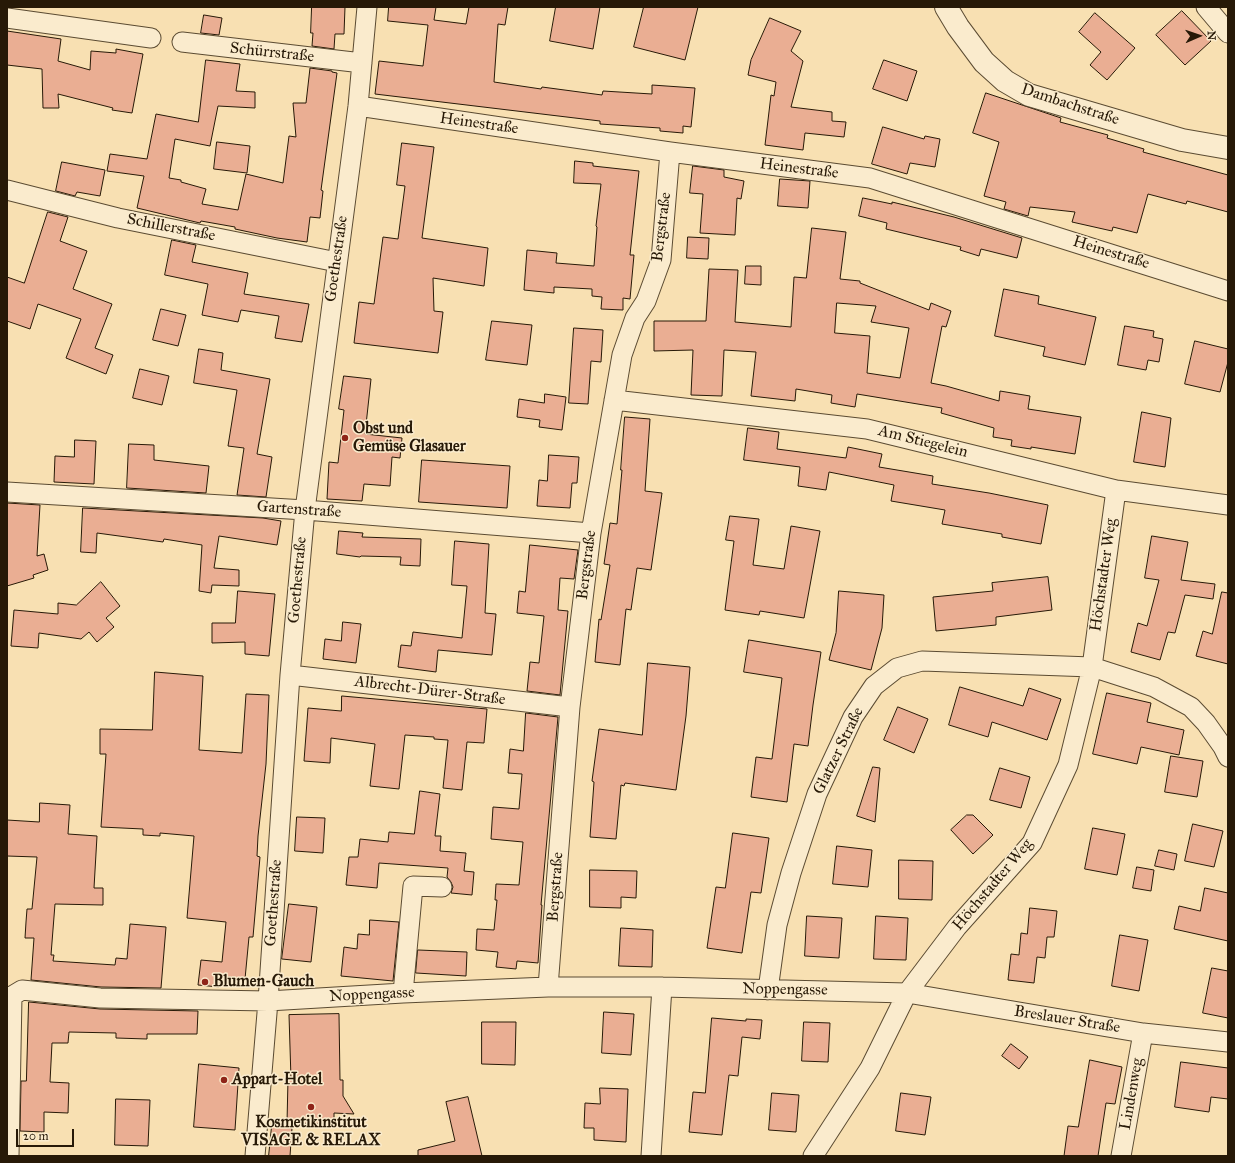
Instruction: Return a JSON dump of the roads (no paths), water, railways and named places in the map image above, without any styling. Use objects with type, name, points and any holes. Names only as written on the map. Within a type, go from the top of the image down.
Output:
[{"type":"street","name":"Goethestraße","points":[[255,1156],[268,1001],[290,675],[305,510],[358,106],[367,7]]},
{"type":"street","name":"Dambachstraße","points":[[946,7],[958,27],[984,62],[1005,81],[1029,95],[1182,140],[1228,148]]},
{"type":"street","points":[[1215,10],[1228,33]]},
{"type":"street","points":[[7,18],[151,38]]},
{"type":"street","name":"Schürrstraße","points":[[182,42],[362,63]]},
{"type":"street","name":"Heinestraße","points":[[358,106],[670,152],[870,178],[1228,290]]},
{"type":"street","name":"Bergstraße","points":[[548,987],[570,707],[591,533],[622,355],[635,318],[646,300],[661,260],[670,152]]},
{"type":"street","name":"Schillerstraße","points":[[7,190],[118,218],[337,262]]},
{"type":"street","name":"Am Stiegelein","points":[[614,400],[867,429],[1116,490],[1228,505]]},
{"type":"street","name":"Höchstadter Weg","points":[[813,1156],[870,1068],[907,993],[957,927],[1032,843],[1068,765],[1092,668],[1116,490]]},
{"type":"street","name":"Gartenstraße","points":[[7,492],[305,510],[591,533]]},
{"type":"street","name":"Glatzer Straße","points":[[768,990],[777,924],[791,874],[817,794],[853,717],[874,686],[897,668],[922,661],[1092,668],[1154,686],[1191,708],[1206,723],[1223,747],[1228,757]]},
{"type":"street","name":"Albrecht-Dürer-Straße","points":[[290,675],[570,707]]},
{"type":"street","points":[[403,993],[413,886],[442,887]]},
{"type":"street","name":"Noppengasse","points":[[9,1156],[12,996],[22,990],[100,998],[268,1001],[403,993],[548,987],[662,987],[907,993]]},
{"type":"street","points":[[651,1156],[662,987]]},
{"type":"street","name":"Breslauer Straße","points":[[907,993],[1143,1033],[1228,1042]]},
{"type":"street","name":"Lindenweg","points":[[1121,1156],[1143,1033]]},
{"type":"place","name":"Obst und Gemüse Glasauer","points":[[345,438]]},
{"type":"place","name":"Blumen-Gauch","points":[[205,982]]},
{"type":"place","name":"Appart-Hotel","points":[[224,1080]]},
{"type":"place","name":"Kosmetikinstitut VISAGE & RELAX","points":[[311,1107]]}]
